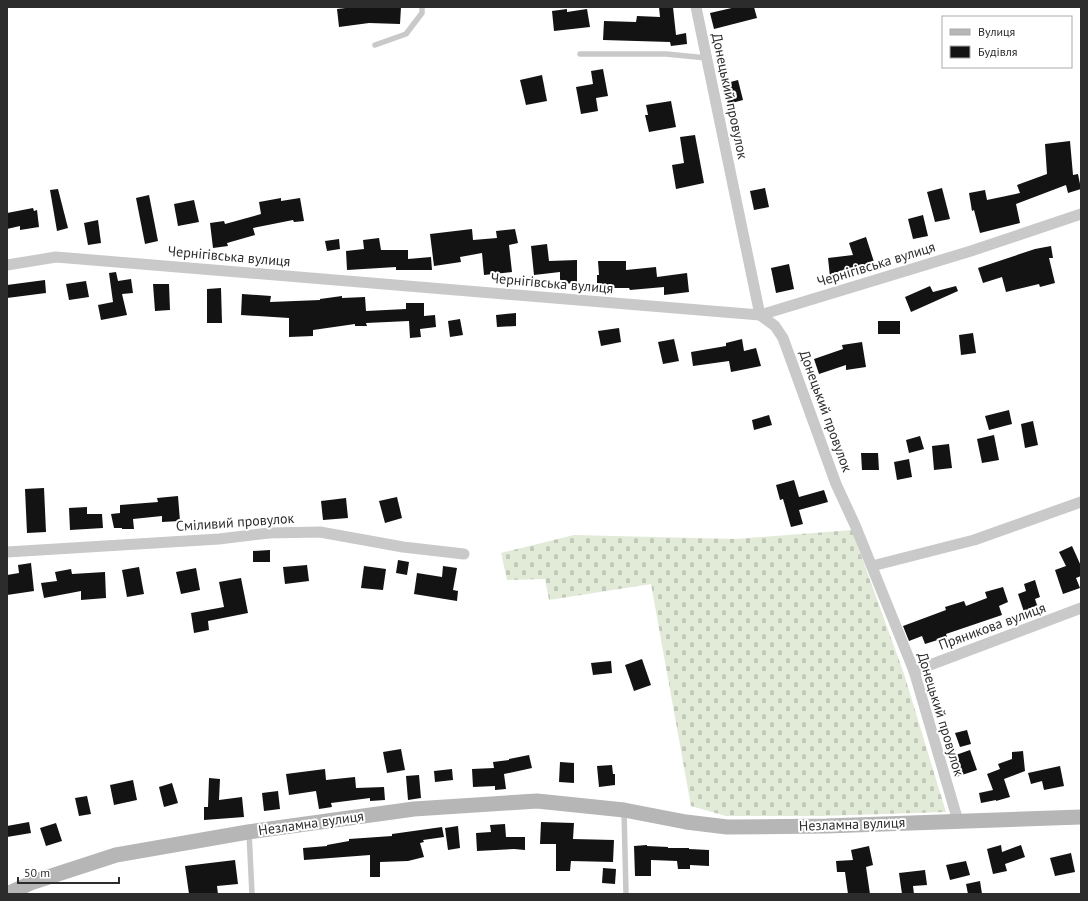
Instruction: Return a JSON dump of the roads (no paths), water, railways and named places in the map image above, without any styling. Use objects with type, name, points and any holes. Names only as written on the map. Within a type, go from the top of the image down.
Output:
[{"type":"street","name":"Донецький провулок","points":[[696,7],[760,315],[775,326],[783,338],[836,484],[872,566],[914,671],[958,821]]},
{"type":"street","name":"Чернігівська вулиця","points":[[7,265],[56,257],[760,315],[971,251],[1081,214]]},
{"type":"street","points":[[872,566],[974,540],[1081,502]]},
{"type":"street","name":"Сміливий провулок","points":[[7,552],[219,539],[269,533],[320,532],[403,547],[464,554]]},
{"type":"street","name":"Пряникова вулиця","points":[[914,671],[1081,608]]},
{"type":"street","name":"Незламна вулиця","points":[[7,894],[33,882],[116,855],[248,832],[414,809],[537,801],[624,810],[686,822],[727,827],[826,826],[1081,817]]},
{"type":"lane","points":[[375,45],[406,34],[422,13],[422,7]]},
{"type":"lane","points":[[580,54],[666,54],[707,58]]},
{"type":"lane","points":[[624,810],[626,894]]},
{"type":"lane","points":[[248,832],[252,894]]}]
